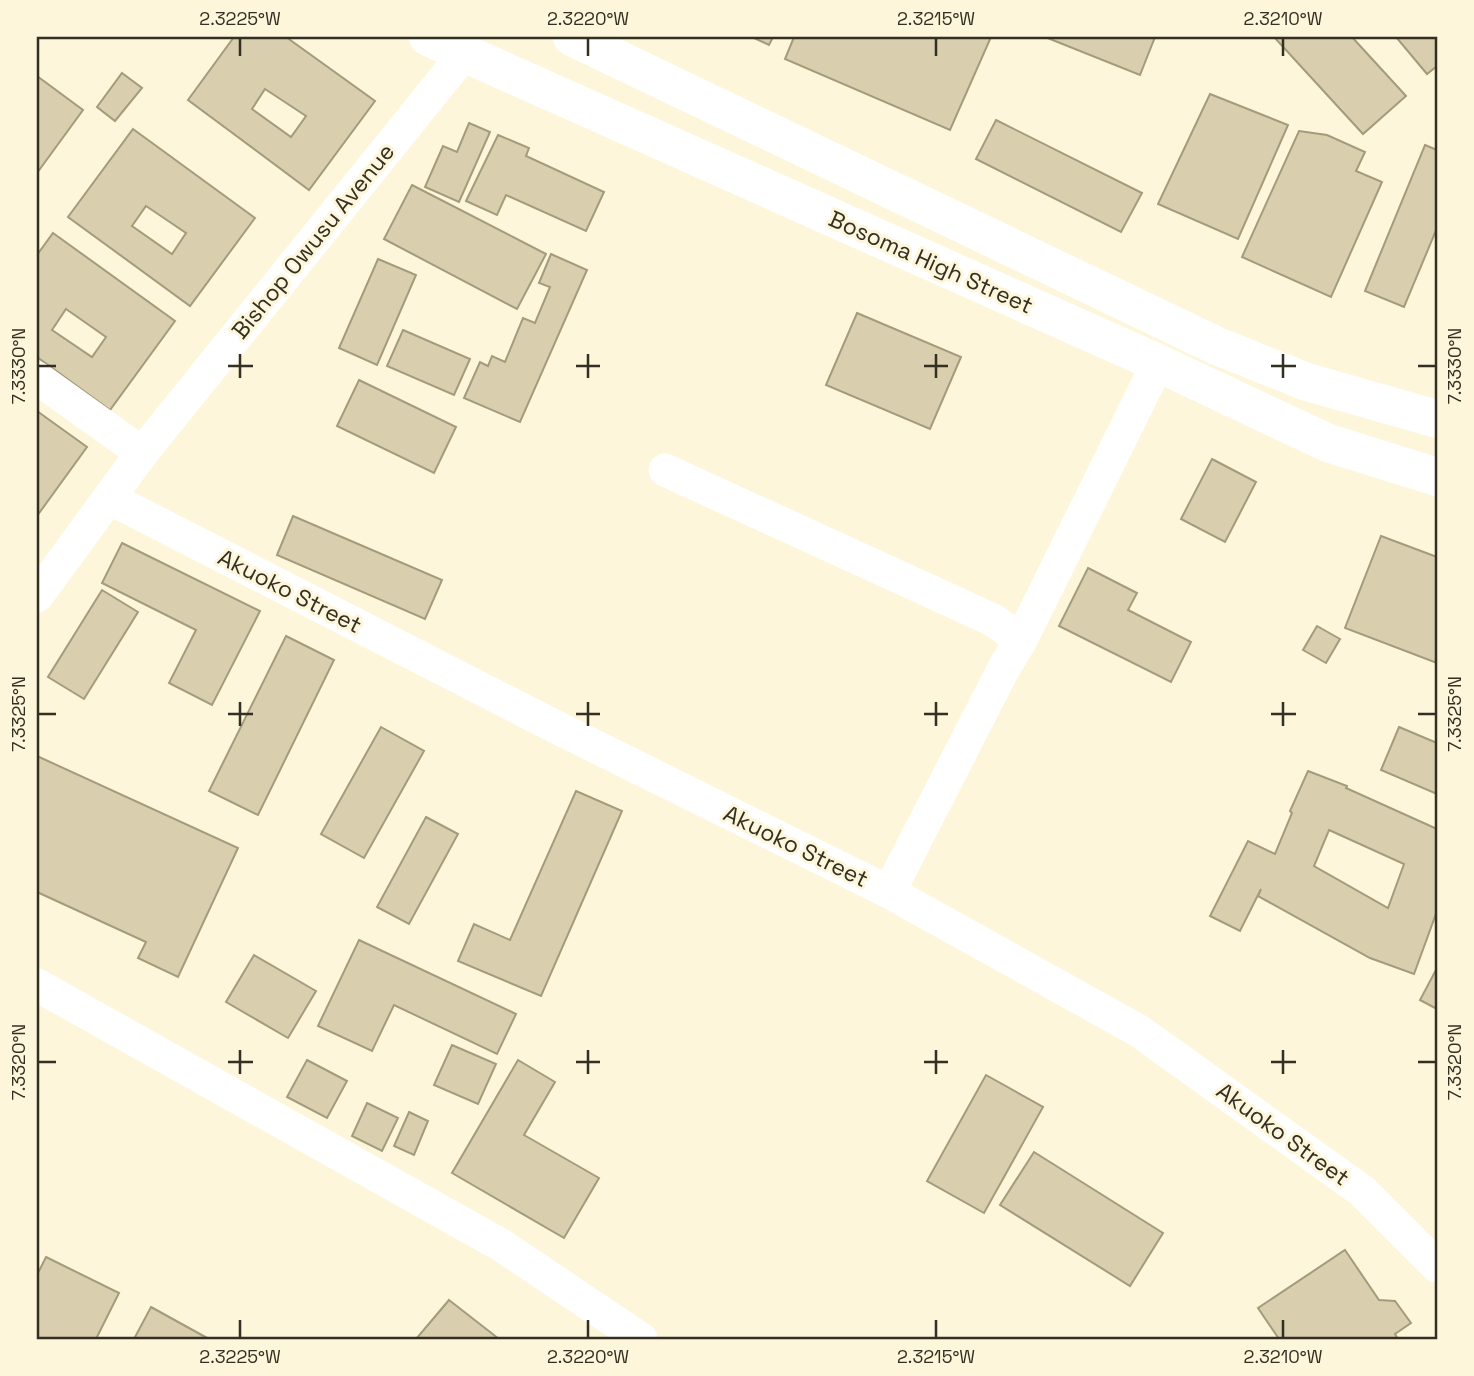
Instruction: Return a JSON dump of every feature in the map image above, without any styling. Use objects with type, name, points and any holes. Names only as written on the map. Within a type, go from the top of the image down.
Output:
[{"type":"street","name":"Bosoma High Street","points":[[428,37],[1158,363],[1328,443],[1437,477]]},
{"type":"street","name":"Bosoma High Street","points":[[572,37],[1217,346],[1307,382],[1437,419]]},
{"type":"street","name":"Bishop Owusu Avenue","points":[[37,596],[142,453],[464,54]]},
{"type":"street","points":[[889,892],[1005,666],[1021,640],[1158,363]]},
{"type":"street","points":[[37,377],[142,453]]},
{"type":"street","points":[[665,470],[993,620],[1021,640]]},
{"type":"street","name":"Akuoko Street","points":[[109,498],[556,727],[889,892],[1139,1031],[1362,1191],[1437,1266]]},
{"type":"street","points":[[37,985],[501,1245],[641,1339]]},
{"type":"building","points":[[234,37],[286,37],[375,101],[309,190],[188,100]],"holes":[[[265,89],[306,116],[291,137],[252,109]]]},
{"type":"building","points":[[752,37],[773,37],[769,45]]},
{"type":"building","points":[[794,37],[991,37],[950,130],[785,59]]},
{"type":"building","points":[[1045,37],[1155,37],[1140,75]]},
{"type":"building","points":[[1274,37],[1352,37],[1406,96],[1363,134]]},
{"type":"building","points":[[1396,37],[1437,37],[1437,66],[1427,74]]},
{"type":"building","points":[[122,73],[142,88],[115,121],[97,107]]},
{"type":"building","points":[[37,76],[83,110],[37,173]]},
{"type":"building","points":[[1210,94],[1288,125],[1238,239],[1158,204]]},
{"type":"building","points":[[996,120],[1142,193],[1121,232],[976,159]]},
{"type":"building","points":[[469,123],[490,132],[459,202],[425,187],[443,146],[457,152]]},
{"type":"building","points":[[133,129],[255,218],[190,306],[68,217]],"holes":[[[146,206],[186,233],[172,254],[132,226]]]},
{"type":"building","points":[[1299,131],[1327,135],[1365,152],[1356,171],[1382,182],[1331,297],[1242,257]]},
{"type":"building","points":[[498,135],[529,148],[526,156],[604,192],[586,231],[506,195],[497,215],[466,201]]},
{"type":"building","points":[[1425,145],[1437,150],[1437,228],[1404,307],[1365,291]]},
{"type":"building","points":[[412,185],[546,254],[517,309],[384,239]]},
{"type":"building","points":[[53,233],[175,321],[110,410],[37,357],[37,255]],"holes":[[[66,309],[106,337],[92,357],[52,330]]]},
{"type":"building","points":[[551,254],[587,270],[520,422],[464,398],[480,362],[488,366],[492,356],[505,362],[523,318],[535,323],[550,287],[539,283]]},
{"type":"building","points":[[378,259],[416,275],[377,365],[339,348]]},
{"type":"building","points":[[857,313],[961,357],[930,429],[826,385]]},
{"type":"building","points":[[403,330],[470,359],[454,395],[387,366]]},
{"type":"building","points":[[359,380],[456,427],[434,473],[337,426]]},
{"type":"building","points":[[37,411],[87,447],[37,516]]},
{"type":"building","points":[[1212,459],[1256,482],[1225,542],[1181,519]]},
{"type":"building","points":[[293,516],[442,580],[425,619],[277,555]]},
{"type":"building","points":[[1381,536],[1437,557],[1437,663],[1345,628]]},
{"type":"building","points":[[122,543],[260,611],[212,705],[169,683],[196,630],[102,583]]},
{"type":"building","points":[[1088,568],[1137,593],[1128,610],[1191,642],[1171,682],[1059,626]]},
{"type":"building","points":[[102,590],[138,612],[84,699],[48,677]]},
{"type":"building","points":[[1317,626],[1340,639],[1326,663],[1303,650]]},
{"type":"building","points":[[286,636],[334,660],[258,815],[209,791]]},
{"type":"building","points":[[381,727],[424,751],[364,858],[321,834]]},
{"type":"building","points":[[1399,727],[1437,743],[1437,794],[1381,770]]},
{"type":"building","points":[[37,756],[238,848],[178,977],[138,958],[146,942],[37,892]]},
{"type":"building","points":[[1308,771],[1347,786],[1346,788],[1437,829],[1437,911],[1414,974],[1370,958],[1258,896],[1261,889],[1240,931],[1210,916],[1248,841],[1275,854],[1292,813],[1290,811]],"holes":[[[1329,830],[1404,864],[1388,908],[1314,866]]]},
{"type":"building","points":[[576,791],[622,811],[541,996],[458,961],[474,924],[510,940]]},
{"type":"building","points":[[426,817],[458,834],[409,924],[377,907]]},
{"type":"building","points":[[359,940],[516,1014],[497,1054],[394,1005],[372,1051],[318,1026]]},
{"type":"building","points":[[254,955],[316,991],[288,1038],[226,1002]]},
{"type":"building","points":[[1437,968],[1437,1009],[1420,1000]]},
{"type":"building","points":[[452,1045],[496,1064],[478,1104],[434,1085]]},
{"type":"building","points":[[307,1060],[347,1081],[327,1118],[287,1097]]},
{"type":"building","points":[[518,1060],[555,1082],[524,1135],[599,1178],[564,1238],[452,1173]]},
{"type":"building","points":[[986,1075],[1043,1107],[984,1213],[927,1181]]},
{"type":"building","points":[[367,1103],[398,1118],[382,1151],[352,1136]]},
{"type":"building","points":[[409,1112],[428,1121],[414,1155],[394,1146]]},
{"type":"building","points":[[1034,1152],[1163,1233],[1130,1286],[1000,1205]]},
{"type":"building","points":[[1345,1250],[1379,1300],[1395,1301],[1411,1323],[1395,1334],[1398,1339],[1279,1339],[1258,1308]]},
{"type":"building","points":[[46,1257],[119,1293],[96,1339],[37,1339],[37,1275]]},
{"type":"building","points":[[449,1300],[499,1339],[416,1339]]},
{"type":"building","points":[[151,1307],[209,1339],[134,1339]]}]
